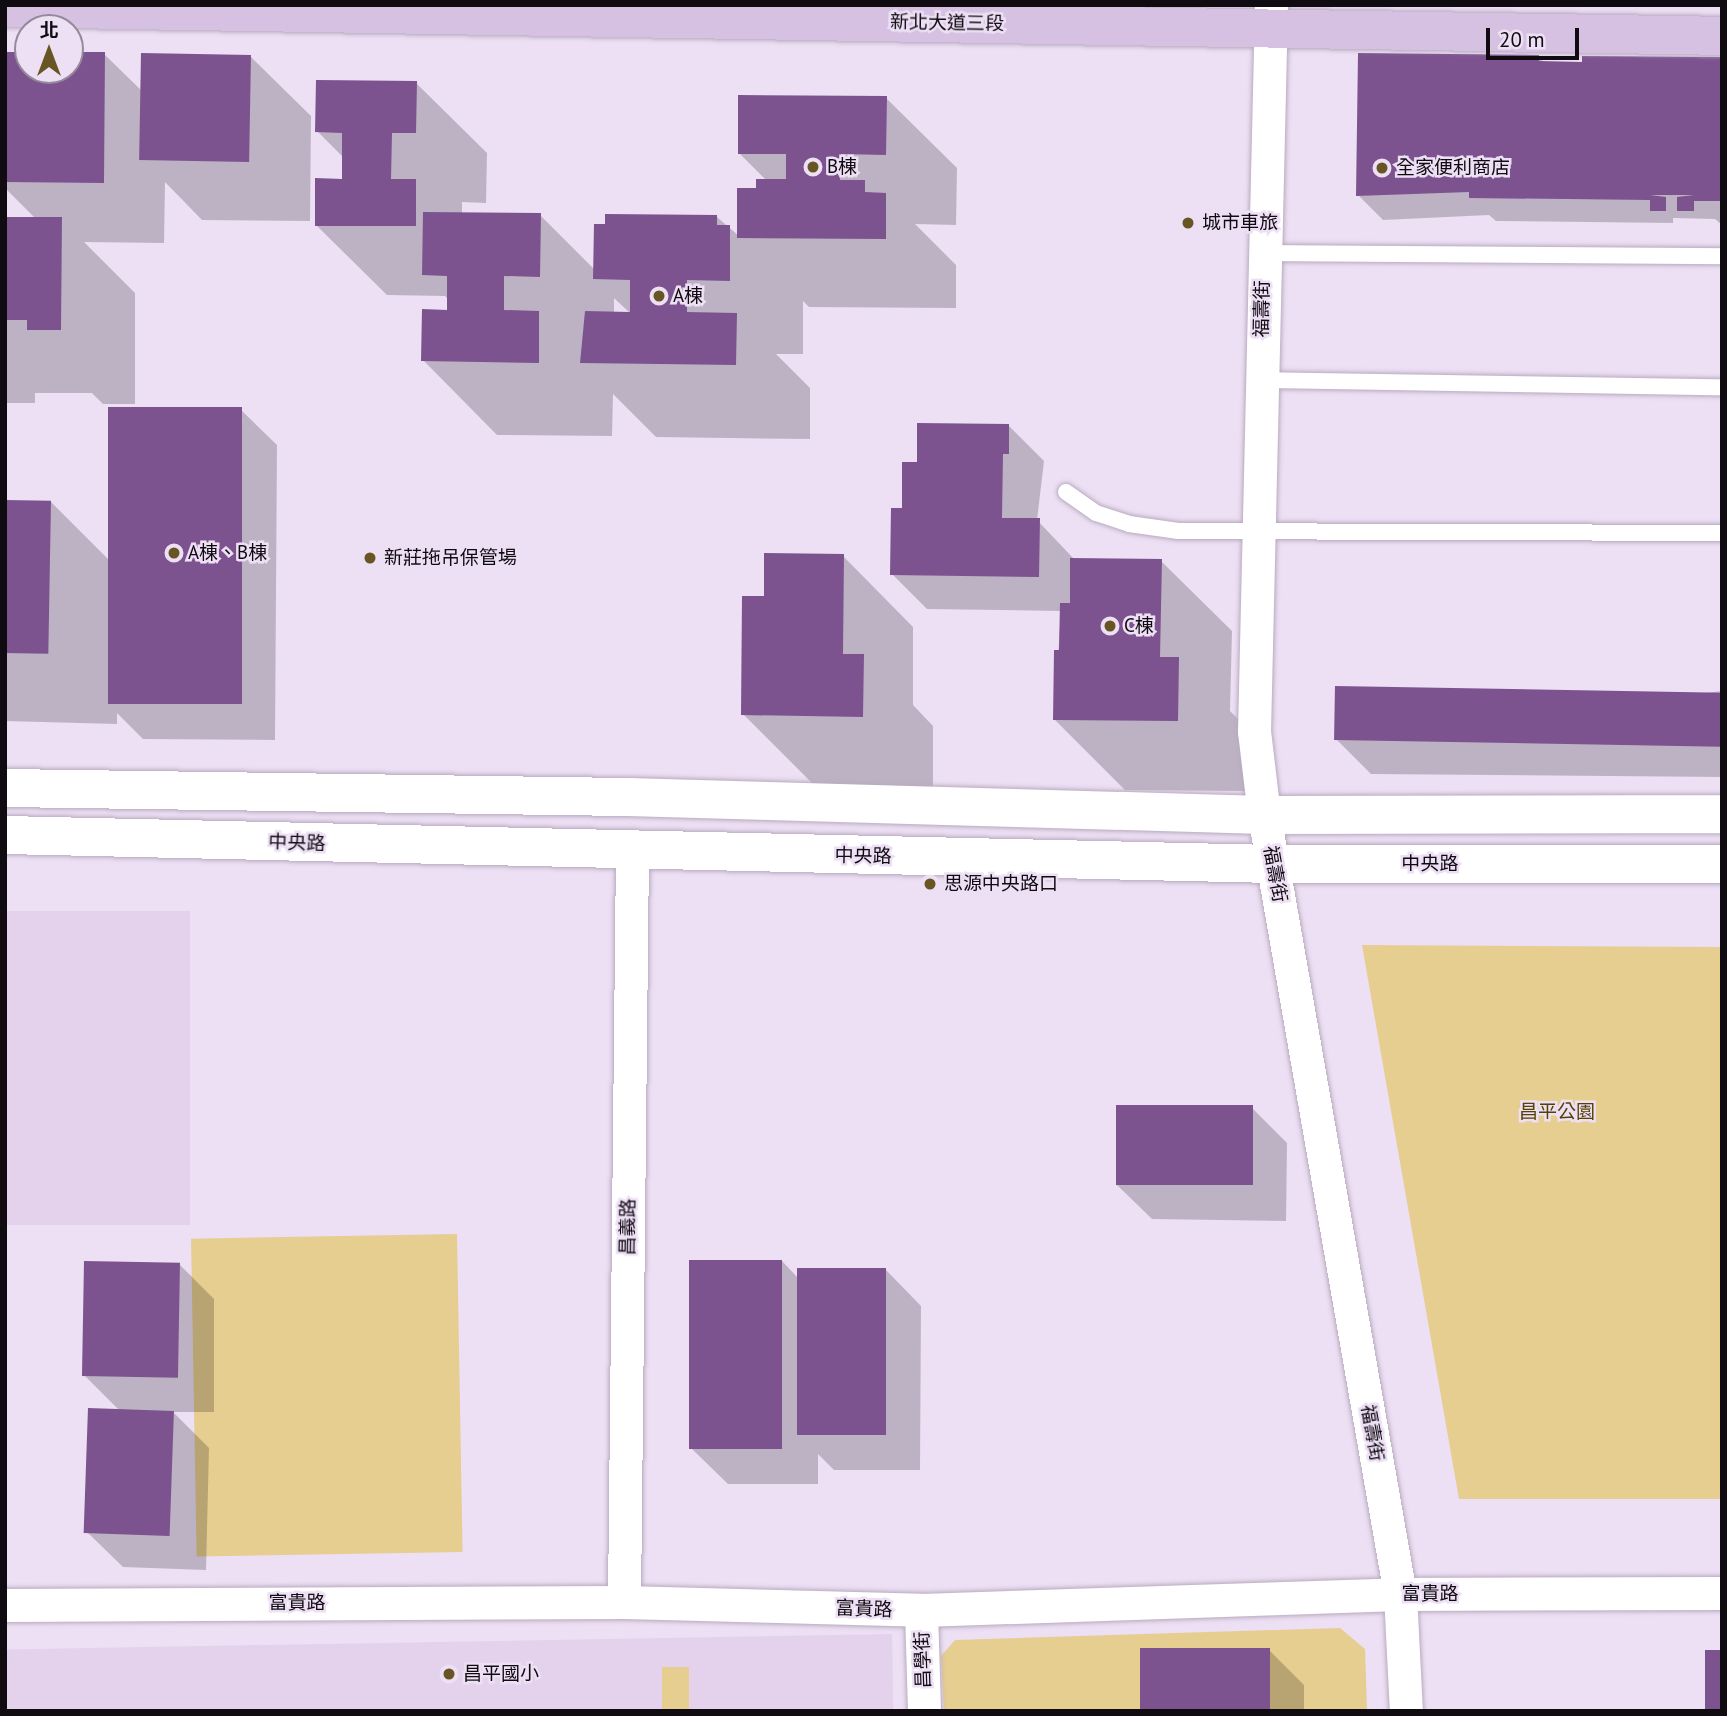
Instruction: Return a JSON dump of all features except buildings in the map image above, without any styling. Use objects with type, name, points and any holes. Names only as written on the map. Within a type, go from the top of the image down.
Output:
[{"type":"main road","name":"新北大道三段","points":[[5,8],[1271,17],[1722,36]]},
{"type":"street","name":"福壽街","points":[[1271,17],[1263,253],[1254,731],[1264,814],[1400,1594],[1406,1711]]},
{"type":"street","points":[[5,788],[628,797],[1264,814],[1722,814]]},
{"type":"street","name":"中央路","points":[[5,835],[632,852],[1273,864],[1722,864]]},
{"type":"street","name":"昌義路","points":[[624,1602],[632,852]]},
{"type":"street","name":"富貴路","points":[[5,1605],[624,1602],[921,1610],[1400,1594],[1722,1593]]},
{"type":"street","name":"昌學街","points":[[921,1610],[924,1711]]},
{"type":"lane","points":[[1263,253],[1722,256]]},
{"type":"lane","points":[[1260,380],[1722,387]]},
{"type":"lane","points":[[1066,492],[1096,513],[1129,524],[1179,531],[1257,529],[1722,533]]},
{"type":"shaded area","points":[[5,911],[190,911],[190,1225],[5,1225]]},
{"type":"shaded area","name":"昌平國小","points":[[892,1634],[893,1711],[6,1711],[5,1649]]},
{"type":"green space","name":"昌平公園","points":[[1362,945],[1722,947],[1722,1499],[1459,1499]]},
{"type":"green space","points":[[457,1234],[463,1552],[197,1557],[191,1239]]},
{"type":"green space","points":[[1340,1628],[1365,1649],[1367,1711],[944,1711],[941,1656],[955,1640]]},
{"type":"green space","points":[[662,1667],[689,1667],[689,1711],[662,1711]]},
{"type":"place","name":"B棟","points":[[813,167]]},
{"type":"place","name":"全家便利商店","points":[[1382,168]]},
{"type":"place","name":"城市車旅","points":[[1188,223]]},
{"type":"place","name":"A棟","points":[[659,296]]},
{"type":"place","name":"A棟、B棟","points":[[174,553]]},
{"type":"place","name":"新莊拖吊保管場","points":[[370,558]]},
{"type":"place","name":"C棟","points":[[1110,626]]},
{"type":"place","name":"思源中央路口","points":[[930,884]]},
{"type":"place","name":"昌平國小","points":[[449,1674]]}]
